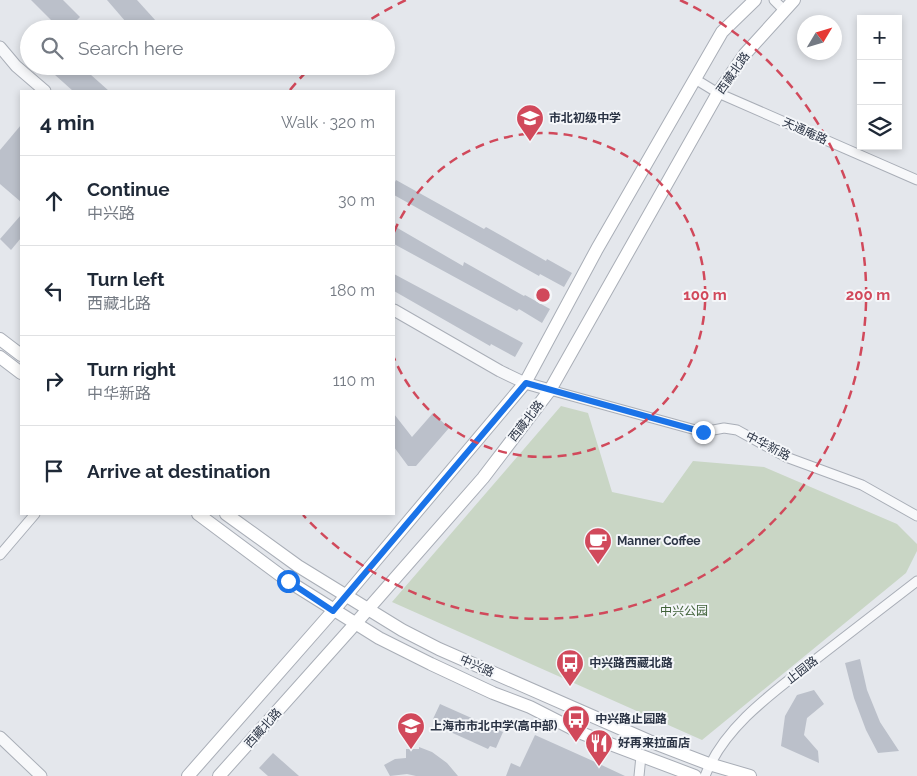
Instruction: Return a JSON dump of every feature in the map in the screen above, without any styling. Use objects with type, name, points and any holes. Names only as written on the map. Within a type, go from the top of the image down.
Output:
[{"type":"main road","name":"西藏北路","points":[[188,776],[346,596],[526,383],[597,249],[722,32],[755,0]]},
{"type":"main road","name":"西藏北路","points":[[218,776],[355,624],[482,478],[550,390],[718,93],[744,54],[794,0]]},
{"type":"main road","points":[[0,339],[20,354]]},
{"type":"main road","points":[[0,357],[20,372]]},
{"type":"main road","name":"中兴路","points":[[199,515],[288,581],[333,611],[430,664],[581,732],[695,776]]},
{"type":"main road","name":"中兴路","points":[[227,515],[298,566],[367,610],[410,634],[707,770],[750,776]]},
{"type":"street","points":[[774,0],[784,10]]},
{"type":"street","points":[[0,47],[20,69]]},
{"type":"street","points":[[26,75],[44,90]]},
{"type":"street","name":"天通庵路","points":[[695,79],[718,93],[917,180]]},
{"type":"street","name":"中华新路","points":[[395,311],[500,371],[526,383],[703,432],[724,428],[737,430],[786,457],[862,485],[917,516]]},
{"type":"street","points":[[0,555],[34,515]]},
{"type":"street","name":"止园路","points":[[707,770],[727,738],[763,702],[917,581]]},
{"type":"street","points":[[0,737],[40,776]]},
{"type":"street","points":[[639,776],[642,756]]},
{"type":"green space","name":"中兴公园","points":[[561,406],[588,413],[612,492],[663,503],[693,461],[764,467],[897,524],[917,544],[917,551],[906,573],[702,740],[392,602]]},
{"type":"building","points":[[31,0],[63,0],[80,17],[77,20],[51,20]]},
{"type":"building","points":[[107,0],[137,0],[155,20],[124,20]]},
{"type":"building","points":[[55,75],[91,75],[108,90],[72,90]]},
{"type":"building","points":[[20,126],[20,201],[0,184],[0,150]]},
{"type":"building","points":[[396,180],[484,229],[486,227],[546,261],[547,259],[572,273],[564,287],[540,274],[539,276],[395,196]]},
{"type":"building","points":[[20,216],[20,239],[11,250],[0,239]]},
{"type":"building","points":[[395,227],[463,266],[464,262],[550,309],[542,323],[519,309],[517,311],[395,245]]},
{"type":"building","points":[[395,275],[523,343],[515,357],[491,344],[490,346],[395,292]]},
{"type":"building","points":[[433,413],[449,428],[416,466],[408,466],[395,448],[395,415],[412,437]]},
{"type":"building","points":[[860,659],[867,690],[880,722],[899,751],[878,753],[866,730],[854,698],[845,663]]},
{"type":"building","points":[[814,690],[824,704],[807,718],[804,735],[818,751],[819,763],[781,746],[785,716],[797,695]]},
{"type":"building","points":[[440,704],[503,732],[496,748],[490,746],[488,749],[435,725],[437,721],[433,719]]},
{"type":"building","points":[[535,735],[625,776],[506,776],[511,763],[520,767]]},
{"type":"building","points":[[419,747],[432,752],[447,763],[458,776],[416,776],[407,774],[390,776],[384,765],[395,759],[406,758],[406,749],[419,749]]},
{"type":"building","points":[[273,753],[299,776],[268,776],[259,768]]},
{"type":"place","name":"市北初级中学","points":[[530,142]]},
{"type":"place","name":"Manner Coffee","points":[[598,565]]},
{"type":"place","name":"中兴路西藏北路","points":[[570,687]]},
{"type":"place","name":"中兴路止园路","points":[[576,743]]},
{"type":"place","name":"上海市市北中学(高中部)","points":[[411,750]]},
{"type":"place","name":"好再来拉面店","points":[[599,767]]},
{"type":"route","points":[[288,581],[333,611],[526,383],[703,432]]}]
